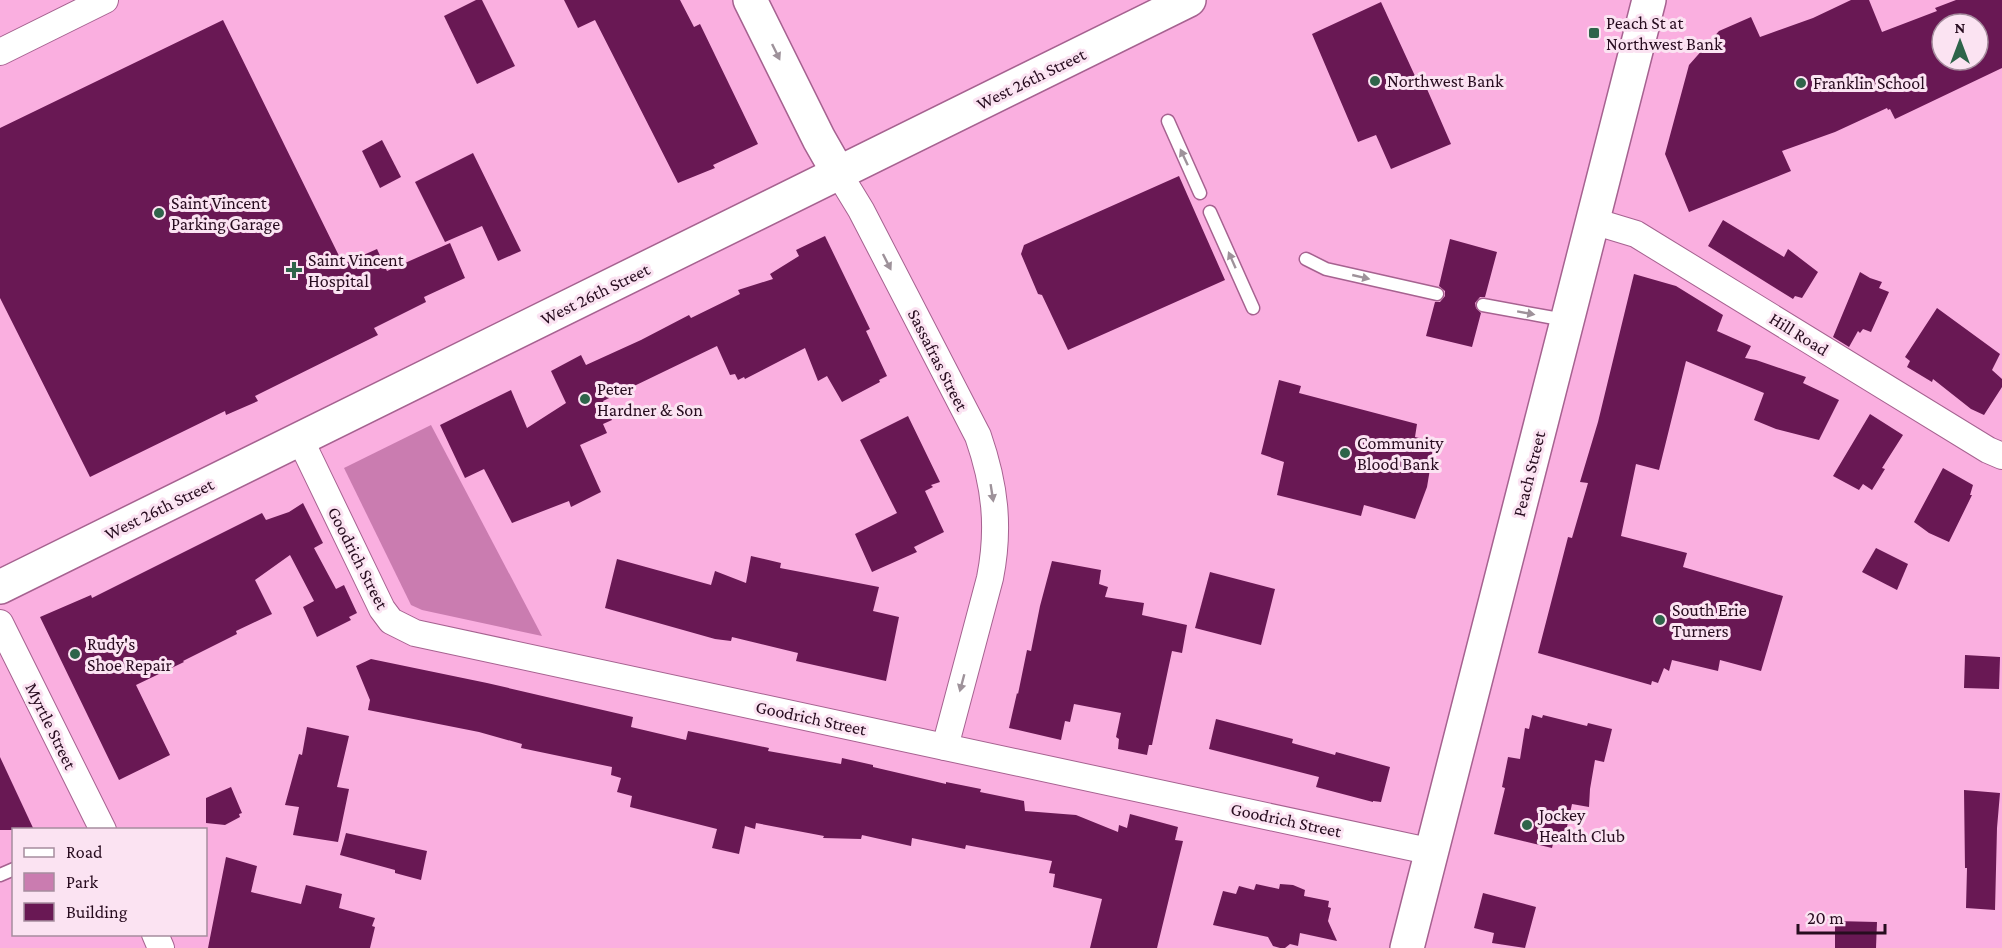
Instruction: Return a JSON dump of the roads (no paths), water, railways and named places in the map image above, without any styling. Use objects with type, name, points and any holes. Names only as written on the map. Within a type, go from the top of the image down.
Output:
[{"type":"main road","name":"Sassafras Street","points":[[750,0],[838,174]]},
{"type":"main road","name":"West 26th Street","points":[[0,587],[1189,0]]},
{"type":"main road","name":"Peach Street","points":[[1407,948],[1649,0]]},
{"type":"street","points":[[0,52],[105,0]]},
{"type":"street","name":"Sassafras Street","points":[[838,174],[861,210],[978,436],[993,493],[996,525],[995,552],[945,747]]},
{"type":"street","name":"Hill Road","points":[[1593,221],[1636,234],[1988,450],[2002,456]]},
{"type":"street","name":"Goodrich Street","points":[[300,439],[382,609],[391,621],[415,633],[1433,852]]},
{"type":"street","name":"Myrtle Street","points":[[0,623],[99,828]]},
{"type":"lane","points":[[1167,121],[1200,193]]},
{"type":"lane","points":[[1210,212],[1253,308]]},
{"type":"lane","points":[[1306,259],[1326,269],[1437,294]]},
{"type":"lane","points":[[1483,305],[1568,321]]},
{"type":"place","name":"Peach St at Northwest Bank","points":[[1594,33]]},
{"type":"place","name":"Northwest Bank","points":[[1375,81]]},
{"type":"place","name":"Franklin School","points":[[1801,83]]},
{"type":"place","name":"Saint Vincent Parking Garage","points":[[159,213]]},
{"type":"place","name":"Saint Vincent Hospital","points":[[294,270]]},
{"type":"place","name":"Peter Hardner & Son","points":[[585,399]]},
{"type":"place","name":"Community Blood Bank","points":[[1345,453]]},
{"type":"place","name":"South Erie Turners","points":[[1660,620]]},
{"type":"place","name":"Rudy's Shoe Repair","points":[[75,654]]},
{"type":"place","name":"Jockey Health Club","points":[[1527,825]]}]
